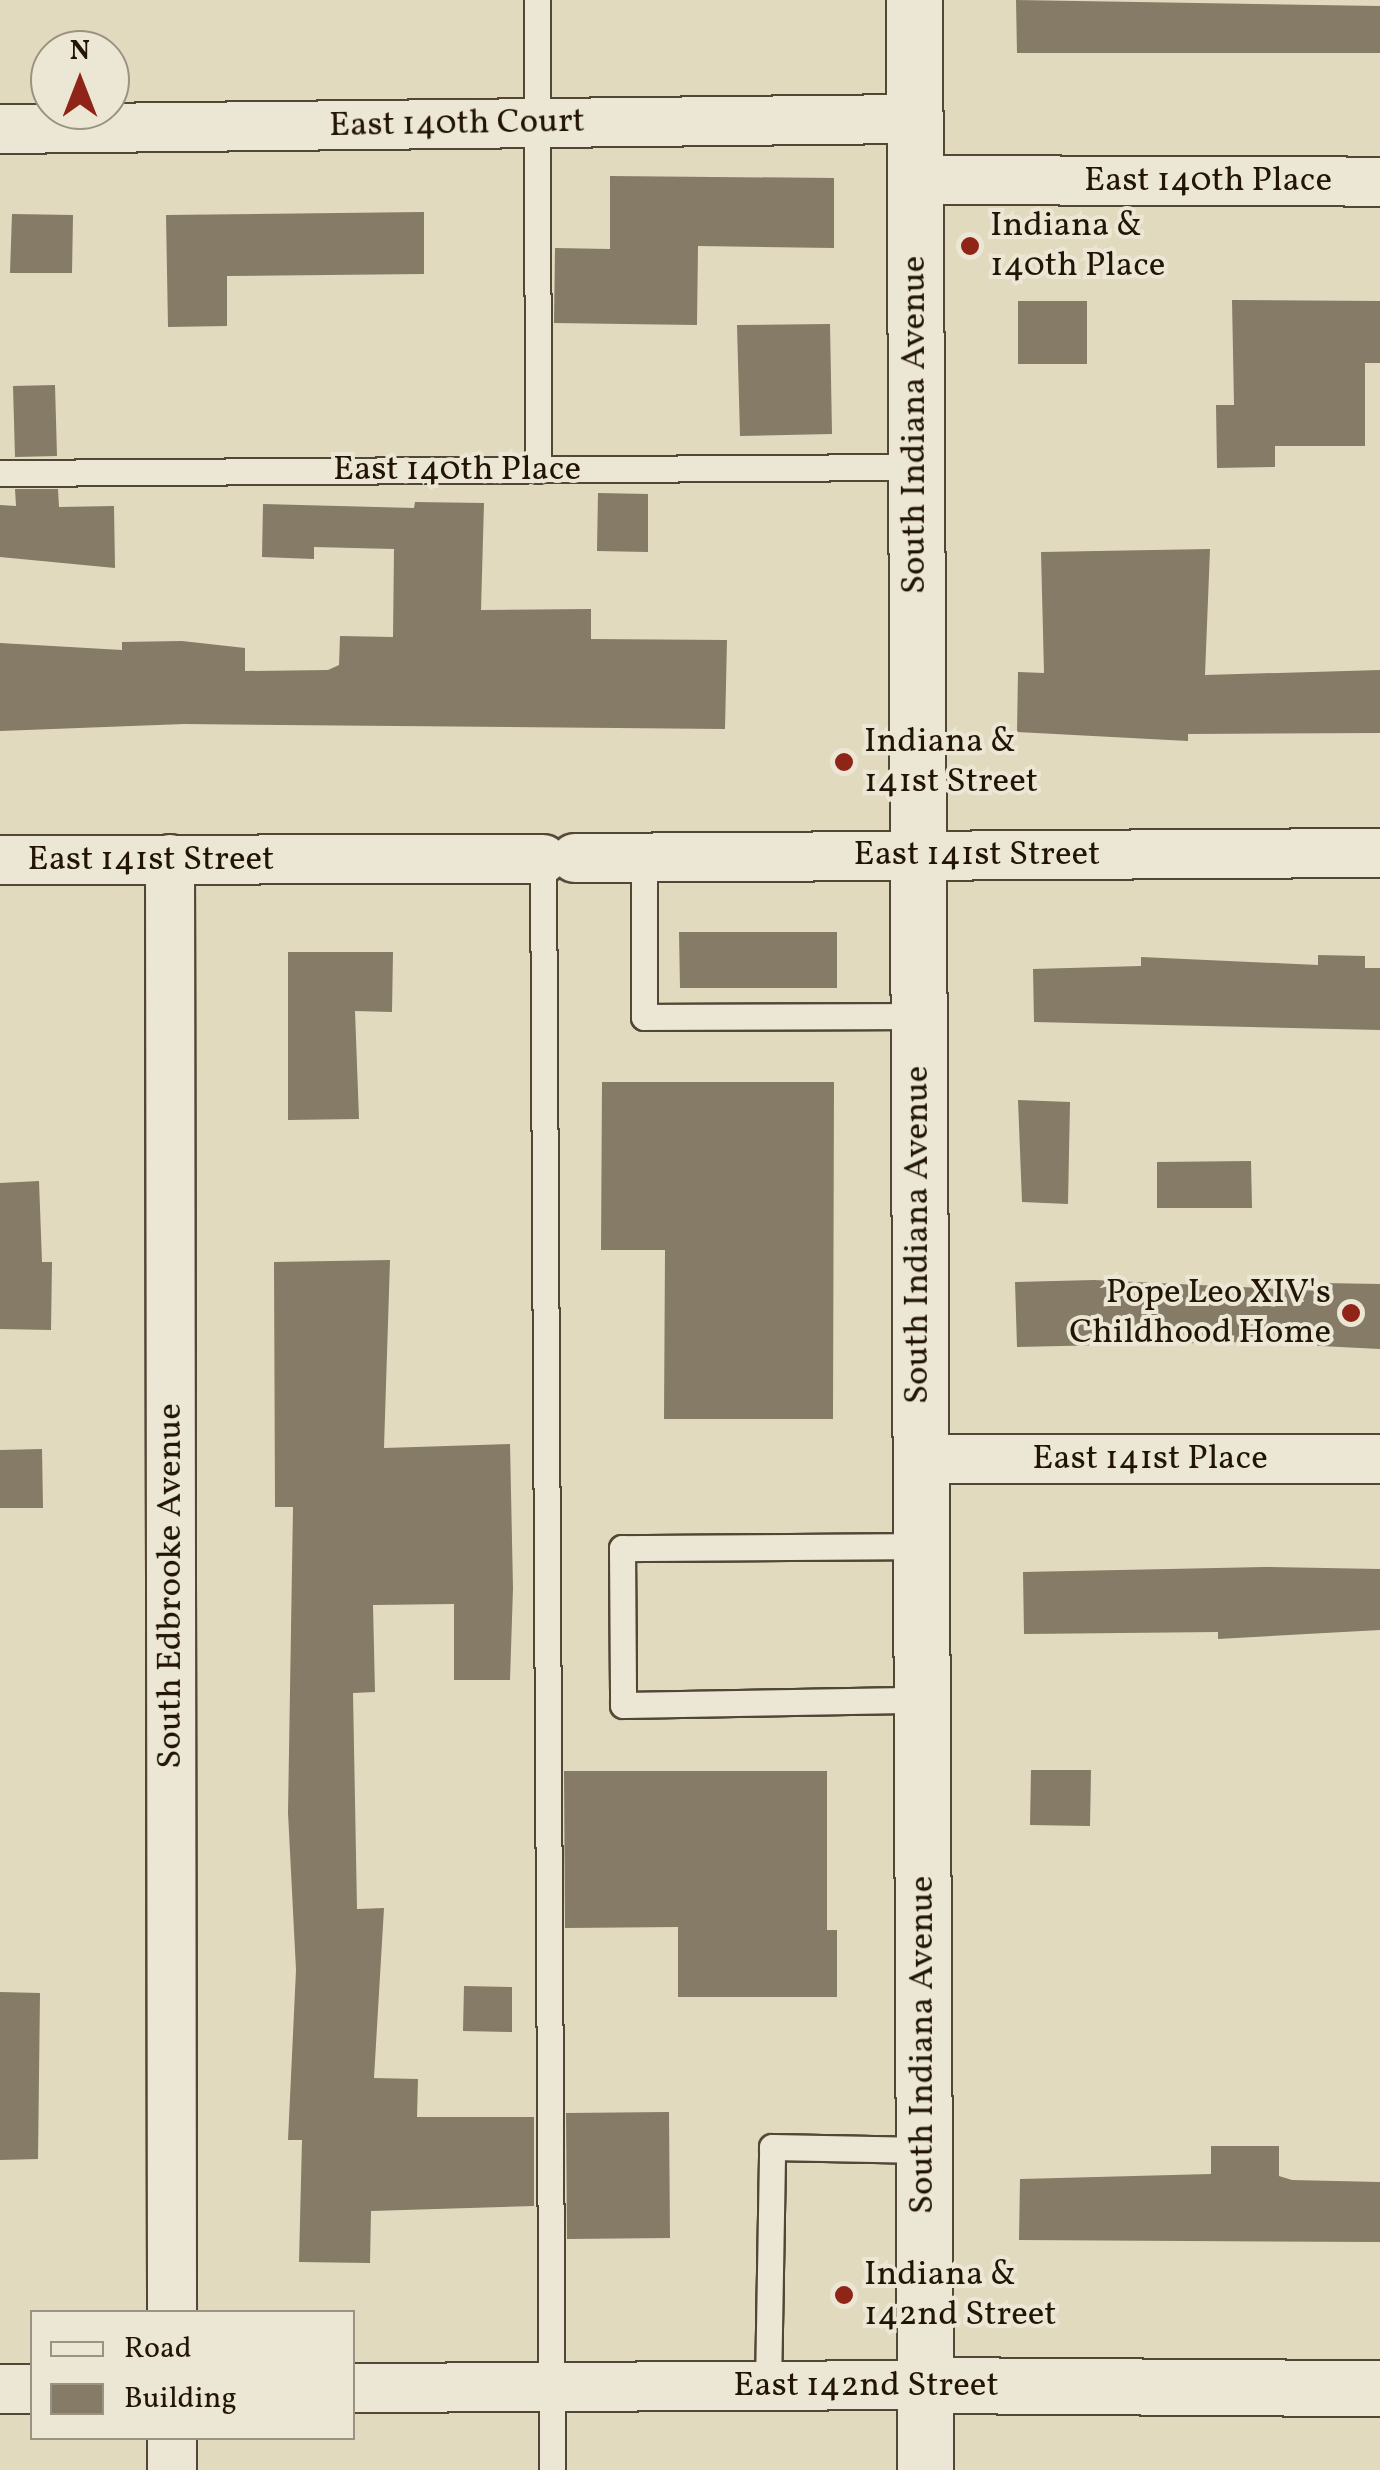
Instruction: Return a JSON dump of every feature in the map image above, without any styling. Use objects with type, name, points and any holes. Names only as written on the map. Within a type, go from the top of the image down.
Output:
[{"type":"main road","name":"South Indiana Avenue","points":[[914,0],[914,856],[925,2470]]},
{"type":"main road","name":"East 142nd Street","points":[[925,2385],[1380,2388]]},
{"type":"street","name":"East 140th Court","points":[[0,129],[914,120]]},
{"type":"street","name":"East 140th Place","points":[[915,180],[1380,182]]},
{"type":"street","name":"East 141st Street","points":[[0,860],[1380,853]]},
{"type":"street","name":"South Edbrooke Avenue","points":[[170,859],[172,2310]]},
{"type":"street","name":"East 141st Place","points":[[920,1459],[1380,1459]]},
{"type":"street","name":"East 142nd Street","points":[[355,2388],[925,2385]]},
{"type":"street","points":[[0,2389],[30,2389]]},
{"type":"street","points":[[172,2440],[172,2470]]},
{"type":"lane","points":[[537,0],[538,470]]},
{"type":"lane","name":"East 140th Place","points":[[0,473],[914,467]]},
{"type":"lane","points":[[644,857],[644,1010],[819,1017],[916,1016]]},
{"type":"lane","points":[[552,2470],[559,859]]},
{"type":"lane","points":[[920,1546],[622,1548],[623,1706],[922,1700]]},
{"type":"lane","points":[[768,2386],[772,2147],[924,2150]]},
{"type":"building","points":[[1016,0],[1380,6],[1380,53],[1017,53]]},
{"type":"building","points":[[610,176],[834,178],[834,248],[698,246],[697,325],[554,323],[555,248],[610,249]]},
{"type":"building","points":[[424,212],[424,274],[227,276],[227,326],[168,327],[166,215]]},
{"type":"building","points":[[12,214],[73,215],[72,273],[10,273]]},
{"type":"building","points":[[1232,300],[1380,301],[1380,363],[1365,363],[1365,446],[1275,446],[1275,467],[1217,468],[1216,405],[1234,405]]},
{"type":"building","points":[[1018,301],[1087,301],[1087,364],[1018,364]]},
{"type":"building","points":[[830,324],[832,434],[740,436],[737,325]]},
{"type":"building","points":[[55,385],[57,456],[15,457],[13,386]]},
{"type":"building","points":[[15,489],[58,489],[59,507],[114,506],[115,568],[0,557],[0,505],[16,506]]},
{"type":"building","points":[[598,493],[648,494],[648,552],[597,551]]},
{"type":"building","points":[[415,502],[484,503],[481,610],[591,609],[591,639],[727,640],[725,729],[184,724],[0,731],[0,643],[122,650],[122,642],[182,641],[245,648],[245,671],[328,670],[339,665],[340,636],[393,637],[394,549],[314,547],[314,559],[262,557],[263,504],[414,508]]},
{"type":"building","points":[[1210,549],[1205,675],[1380,670],[1380,733],[1188,734],[1188,741],[1017,732],[1018,672],[1044,673],[1041,552]]},
{"type":"building","points":[[679,932],[837,932],[837,988],[680,988]]},
{"type":"building","points":[[288,952],[393,952],[392,1012],[355,1011],[359,1119],[288,1120]]},
{"type":"building","points":[[1318,955],[1365,956],[1365,968],[1380,968],[1380,1030],[1034,1022],[1033,969],[1141,966],[1141,957],[1318,965]]},
{"type":"building","points":[[602,1082],[834,1082],[833,1419],[664,1419],[665,1250],[601,1250]]},
{"type":"building","points":[[1018,1100],[1070,1102],[1068,1204],[1022,1202]]},
{"type":"building","points":[[1251,1161],[1252,1208],[1157,1208],[1157,1162]]},
{"type":"building","points":[[39,1181],[42,1262],[52,1262],[51,1330],[0,1329],[0,1183]]},
{"type":"building","points":[[390,1260],[384,1448],[510,1444],[513,1588],[510,1680],[454,1680],[454,1604],[373,1605],[375,1692],[353,1693],[357,1909],[384,1908],[374,2078],[418,2079],[417,2117],[534,2117],[534,2206],[371,2211],[370,2263],[299,2262],[302,2140],[288,2140],[296,1970],[288,1813],[293,1507],[275,1507],[274,1262]]},
{"type":"building","points":[[1094,1280],[1322,1291],[1322,1283],[1380,1284],[1380,1349],[1242,1342],[1017,1347],[1015,1282]]},
{"type":"building","points":[[42,1449],[43,1508],[0,1508],[0,1450]]},
{"type":"building","points":[[1380,1569],[1380,1630],[1218,1639],[1218,1632],[1024,1634],[1023,1572]]},
{"type":"building","points":[[1031,1770],[1091,1770],[1090,1826],[1030,1825]]},
{"type":"building","points":[[564,1771],[827,1771],[827,1930],[837,1930],[837,1997],[678,1997],[678,1927],[565,1928]]},
{"type":"building","points":[[464,1986],[512,1987],[512,2032],[463,2031]]},
{"type":"building","points":[[0,1992],[40,1993],[38,2159],[0,2160]]},
{"type":"building","points":[[669,2112],[670,2238],[567,2239],[566,2113]]},
{"type":"building","points":[[1211,2146],[1279,2146],[1279,2176],[1292,2180],[1380,2182],[1380,2242],[1019,2240],[1020,2179],[1211,2174]]},
{"type":"place","name":"Indiana & 140th Place","points":[[970,246]]},
{"type":"place","name":"Indiana & 141st Street","points":[[844,762]]},
{"type":"place","name":"Pope Leo XIV's Childhood Home","points":[[1351,1313]]},
{"type":"place","name":"Indiana & 142nd Street","points":[[844,2295]]}]
